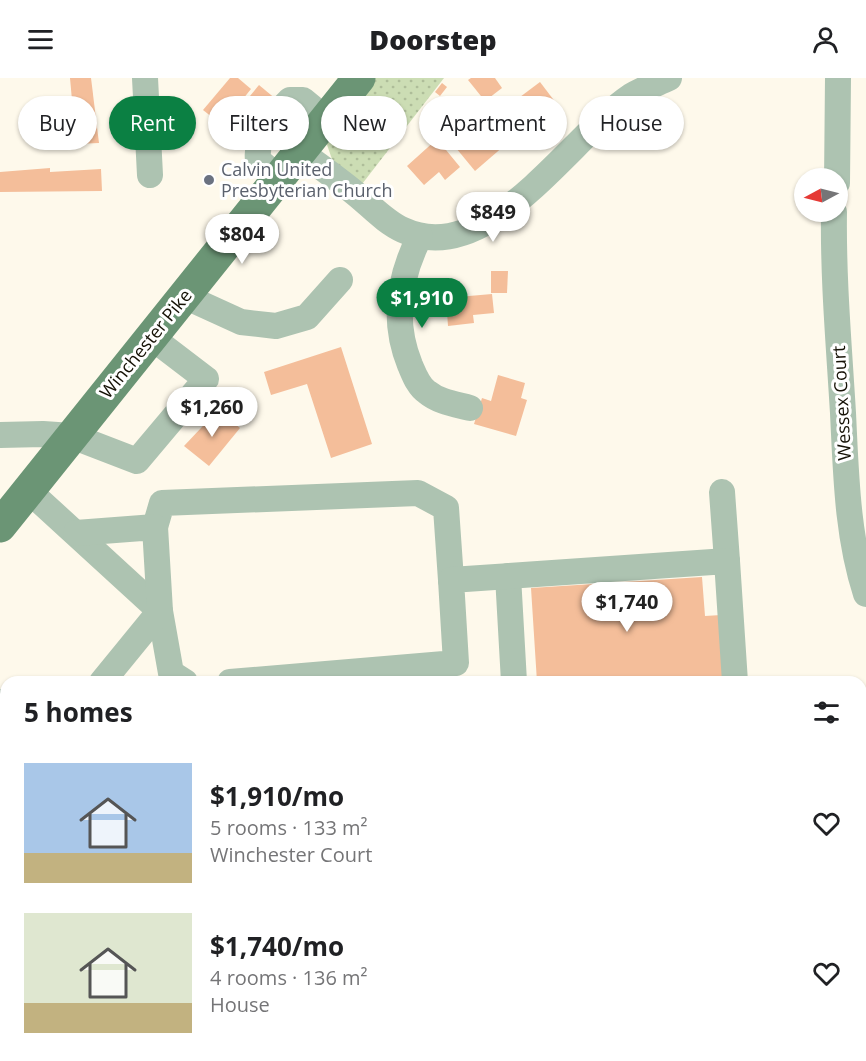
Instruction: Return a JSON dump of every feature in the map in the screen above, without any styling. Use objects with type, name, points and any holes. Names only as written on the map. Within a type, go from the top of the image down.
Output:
[{"type":"main road","name":"Winchester Pike","points":[[345,96],[359,78]]},
{"type":"main road","name":"Winchester Pike","points":[[0,526],[321,126]]},
{"type":"street","points":[[145,78],[150,175]]},
{"type":"street","points":[[301,152],[403,231],[420,236],[453,235],[470,231],[513,204],[632,96],[669,78]]},
{"type":"street","points":[[837,168],[838,78]]},
{"type":"street","points":[[279,178],[258,160],[256,147],[274,115],[290,100],[303,100],[321,115]]},
{"type":"street","name":"Wessex Court","points":[[834,222],[833,259],[847,486],[853,535],[866,594]]},
{"type":"street","points":[[420,236],[407,262],[402,280],[399,323],[402,342],[413,372],[426,392],[443,401],[470,408]]},
{"type":"street","points":[[184,296],[241,322],[276,326],[307,317],[340,280]]},
{"type":"street","points":[[0,435],[72,436],[137,461],[206,380],[151,337]]},
{"type":"street","points":[[29,491],[160,611]]},
{"type":"street","points":[[722,492],[735,676]]},
{"type":"street","points":[[176,676],[171,673],[160,611],[155,527],[162,503],[418,493],[446,508],[456,663],[426,674],[377,676]]},
{"type":"street","points":[[76,533],[155,527]]},
{"type":"street","points":[[451,580],[727,561]]},
{"type":"street","points":[[508,576],[514,676]]},
{"type":"street","points":[[107,676],[160,611]]},
{"type":"green space","points":[[374,78],[444,78],[430,96],[419,96],[419,110],[407,126],[407,96],[360,96]]},
{"type":"green space","points":[[329,150],[388,150],[359,188],[333,162]]},
{"type":"building","points":[[70,78],[91,78],[93,96],[72,96]]},
{"type":"building","points":[[230,78],[238,78],[251,89],[245,96],[215,96]]},
{"type":"building","points":[[495,78],[502,88],[492,96],[481,96],[468,80]]},
{"type":"building","points":[[540,82],[551,96],[521,96]]},
{"type":"building","points":[[442,83],[447,87],[440,96],[435,92]]},
{"type":"building","points":[[259,85],[272,96],[250,96]]},
{"type":"building","points":[[208,104],[208,114],[203,110]]},
{"type":"building","points":[[425,150],[446,150],[460,167],[445,180],[439,172],[424,185],[407,166]]},
{"type":"building","points":[[458,150],[499,150],[475,171]]},
{"type":"building","points":[[50,168],[50,172],[101,169],[102,191],[0,192],[0,172]]},
{"type":"building","points":[[491,271],[508,271],[507,293],[491,293]]},
{"type":"building","points":[[492,294],[494,313],[473,315],[474,323],[448,326],[446,298]]},
{"type":"building","points":[[341,347],[372,444],[331,458],[307,384],[271,395],[264,372]]},
{"type":"building","points":[[498,375],[525,383],[521,398],[527,400],[516,436],[474,424],[482,398],[491,401]]},
{"type":"building","points":[[218,410],[240,428],[209,466],[184,446]]},
{"type":"building","points":[[702,577],[705,616],[721,615],[725,676],[537,676],[531,588]]},
{"type":"place","name":"Calvin United Presbyterian Church","points":[[209,180]]}]
